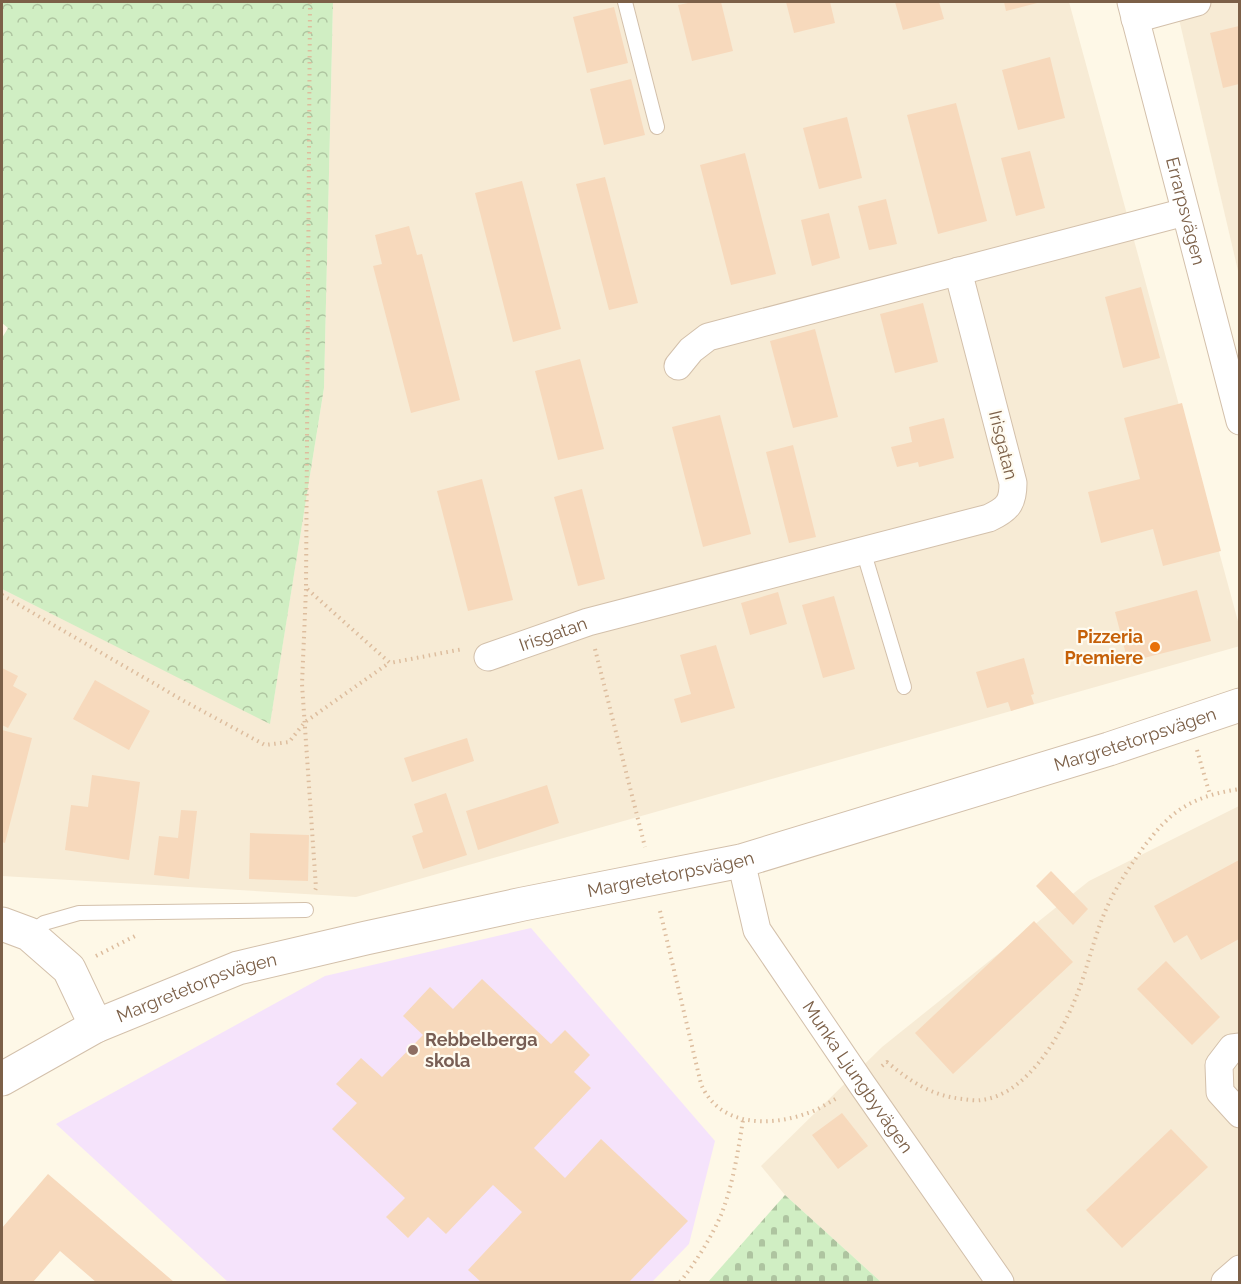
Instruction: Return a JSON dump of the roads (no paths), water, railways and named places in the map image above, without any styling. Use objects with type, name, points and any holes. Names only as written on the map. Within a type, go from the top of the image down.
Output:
[{"type":"street","points":[[1133,10],[1197,2]]},
{"type":"street","name":"Errarpsvägen","points":[[1133,10],[1239,421]]},
{"type":"street","points":[[678,366],[691,350],[708,338],[1185,212]]},
{"type":"street","name":"Irisgatan","points":[[488,657],[588,622],[989,518],[1001,512],[1008,506],[1013,496],[1013,483],[958,271]]},
{"type":"street","name":"Margretetorpsvägen","points":[[2,1079],[96,1026],[237,969],[501,909],[741,861],[1109,749],[1239,705]]},
{"type":"street","name":"Munka Ljungbyvägen","points":[[741,861],[757,930],[1000,1282]]},
{"type":"street","points":[[15,929],[69,969],[96,1026]]},
{"type":"street","points":[[1239,1047],[1232,1048],[1219,1065],[1220,1092],[1239,1114]]},
{"type":"street","points":[[1225,1282],[1239,1269]]},
{"type":"lane","points":[[625,2],[657,127]]},
{"type":"lane","points":[[863,550],[904,687]]},
{"type":"lane","points":[[15,929],[79,913],[306,910]]},
{"type":"place","name":"Pizzeria Premiere","points":[[1155,647]]},
{"type":"place","name":"Rebbelberga skola","points":[[413,1050]]}]
